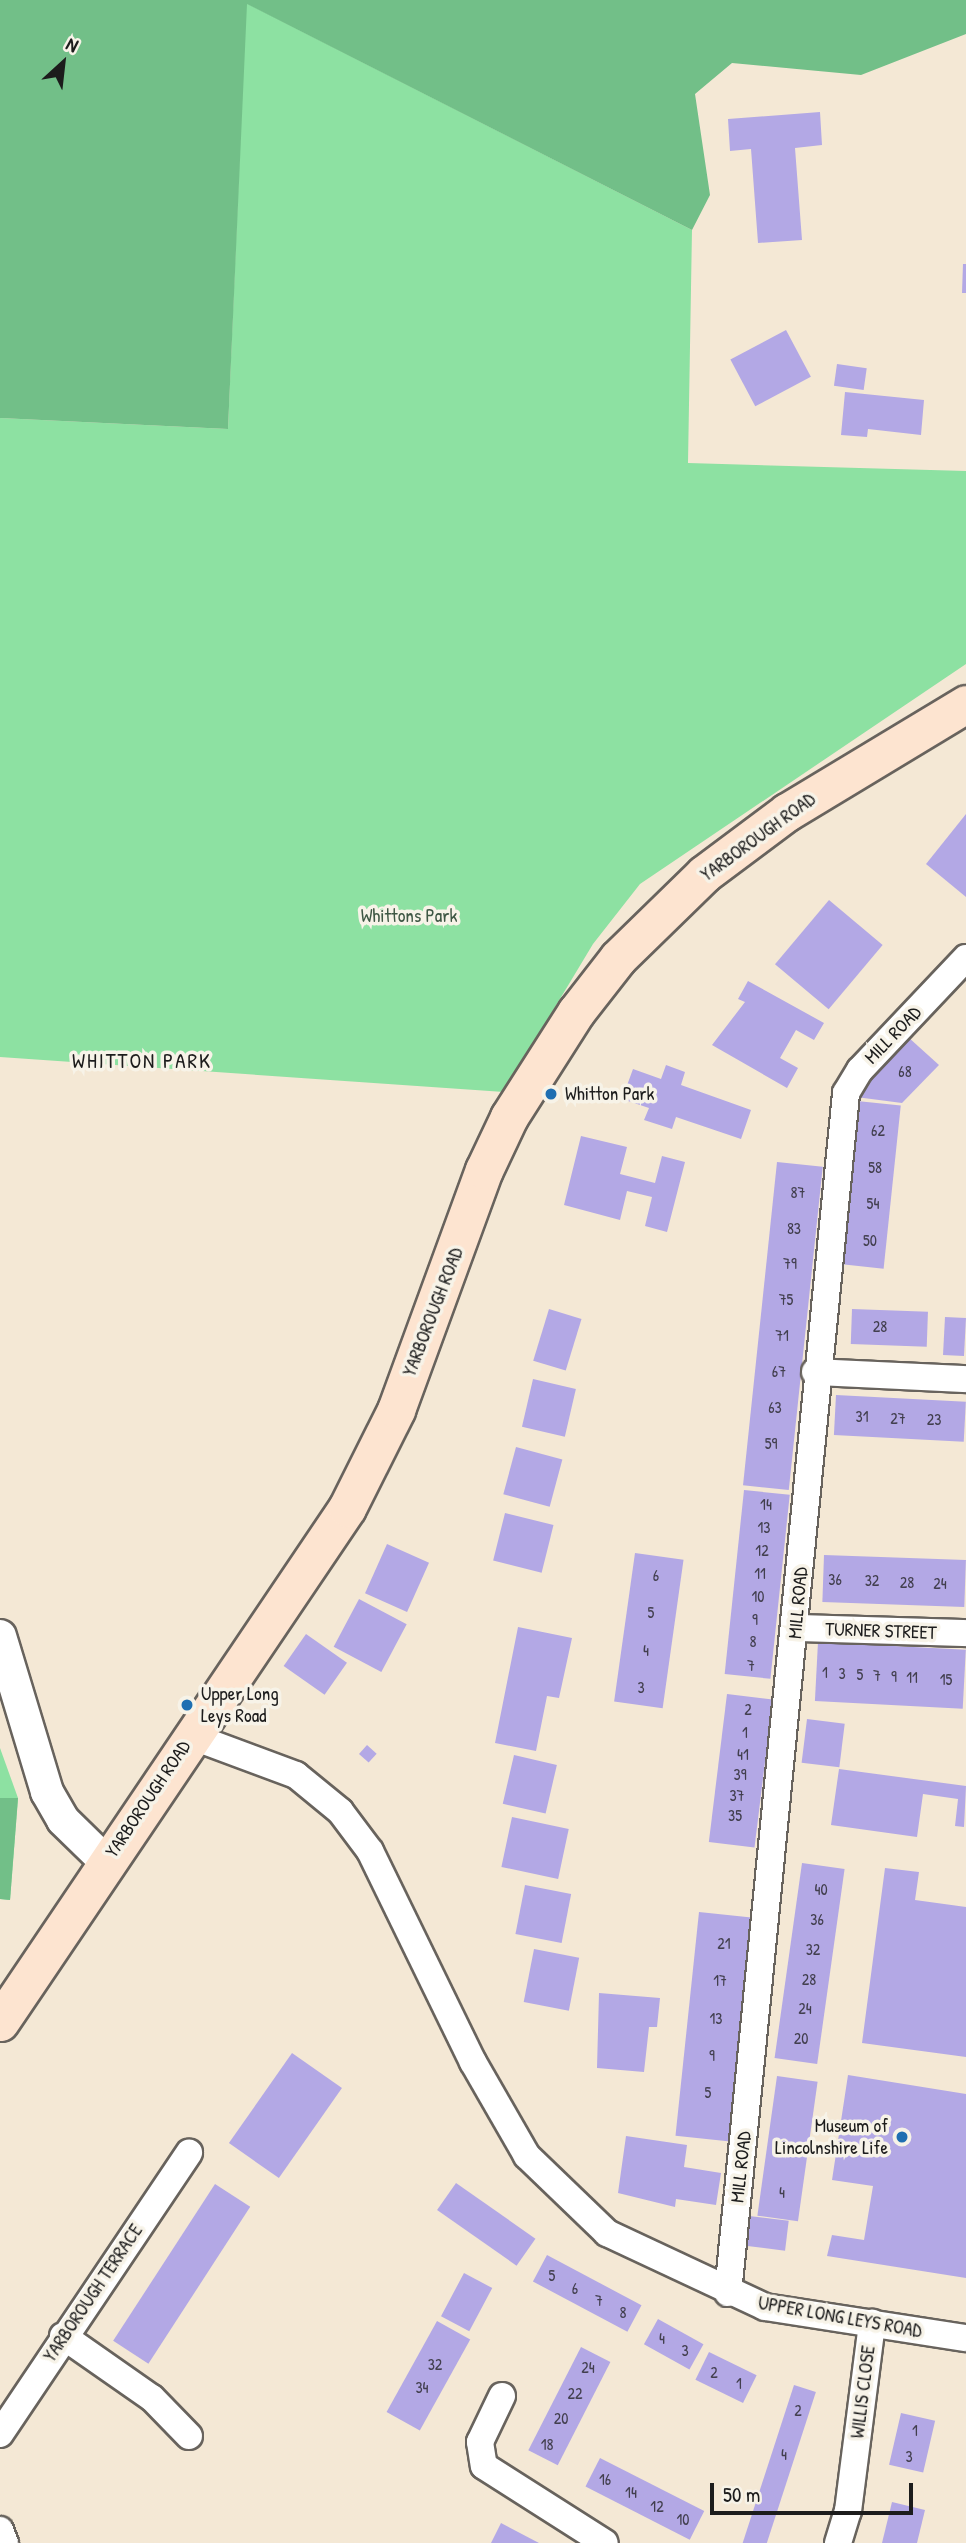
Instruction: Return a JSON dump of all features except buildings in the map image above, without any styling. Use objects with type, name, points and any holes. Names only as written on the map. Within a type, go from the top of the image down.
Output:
[{"type":"main road","name":"YARBOROUGH ROAD","points":[[0,2022],[191,1735],[347,1508],[396,1410],[484,1170],[509,1117],[576,1012],[618,958],[704,874],[787,812],[966,704]]},
{"type":"street","name":"MILL ROAD","points":[[729,2293],[796,1628],[815,1372],[846,1093],[860,1070],[966,958]]},
{"type":"street","points":[[815,1372],[966,1378]]},
{"type":"street","name":"TURNER STREET","points":[[796,1628],[966,1633]]},
{"type":"street","points":[[0,1636],[47,1792],[63,1820],[106,1861]]},
{"type":"street","name":"UPPER LONG LEYS ROAD","points":[[191,1735],[296,1774],[326,1794],[370,1851],[473,2062],[527,2156],[607,2233],[729,2293],[775,2310],[966,2338]]},
{"type":"street","name":"YARBOROUGH TERRACE","points":[[0,2434],[63,2336],[188,2153]]},
{"type":"street","name":"WILLIS CLOSE","points":[[838,2543],[848,2511],[872,2323]]},
{"type":"street","points":[[63,2336],[152,2398],[190,2436]]},
{"type":"street","points":[[502,2396],[480,2442],[484,2466],[605,2543]]},
{"type":"street","points":[[0,2530],[5,2543]]},
{"type":"green space","points":[[0,0],[966,0],[966,34],[861,75],[732,63],[695,94],[710,195],[692,230],[247,4],[228,429],[0,418]]},
{"type":"green space","name":"Whittons Park","points":[[246,3],[692,230],[688,463],[966,471],[966,664],[640,884],[593,944],[504,1092],[0,1057],[0,418],[228,429]]},
{"type":"green space","points":[[0,1748],[18,1798],[10,1900],[0,1899]]},
{"type":"green space","points":[[0,1798],[18,1798],[10,1900],[0,1899]]},
{"type":"place","name":"Whitton Park","points":[[551,1094]]},
{"type":"place","name":"Upper Long Leys Road","points":[[187,1705]]},
{"type":"place","name":"Museum of Lincolnshire Life","points":[[902,2137]]},
{"type":"district","name":"WHITTON PARK","points":[[142,1061]]}]
